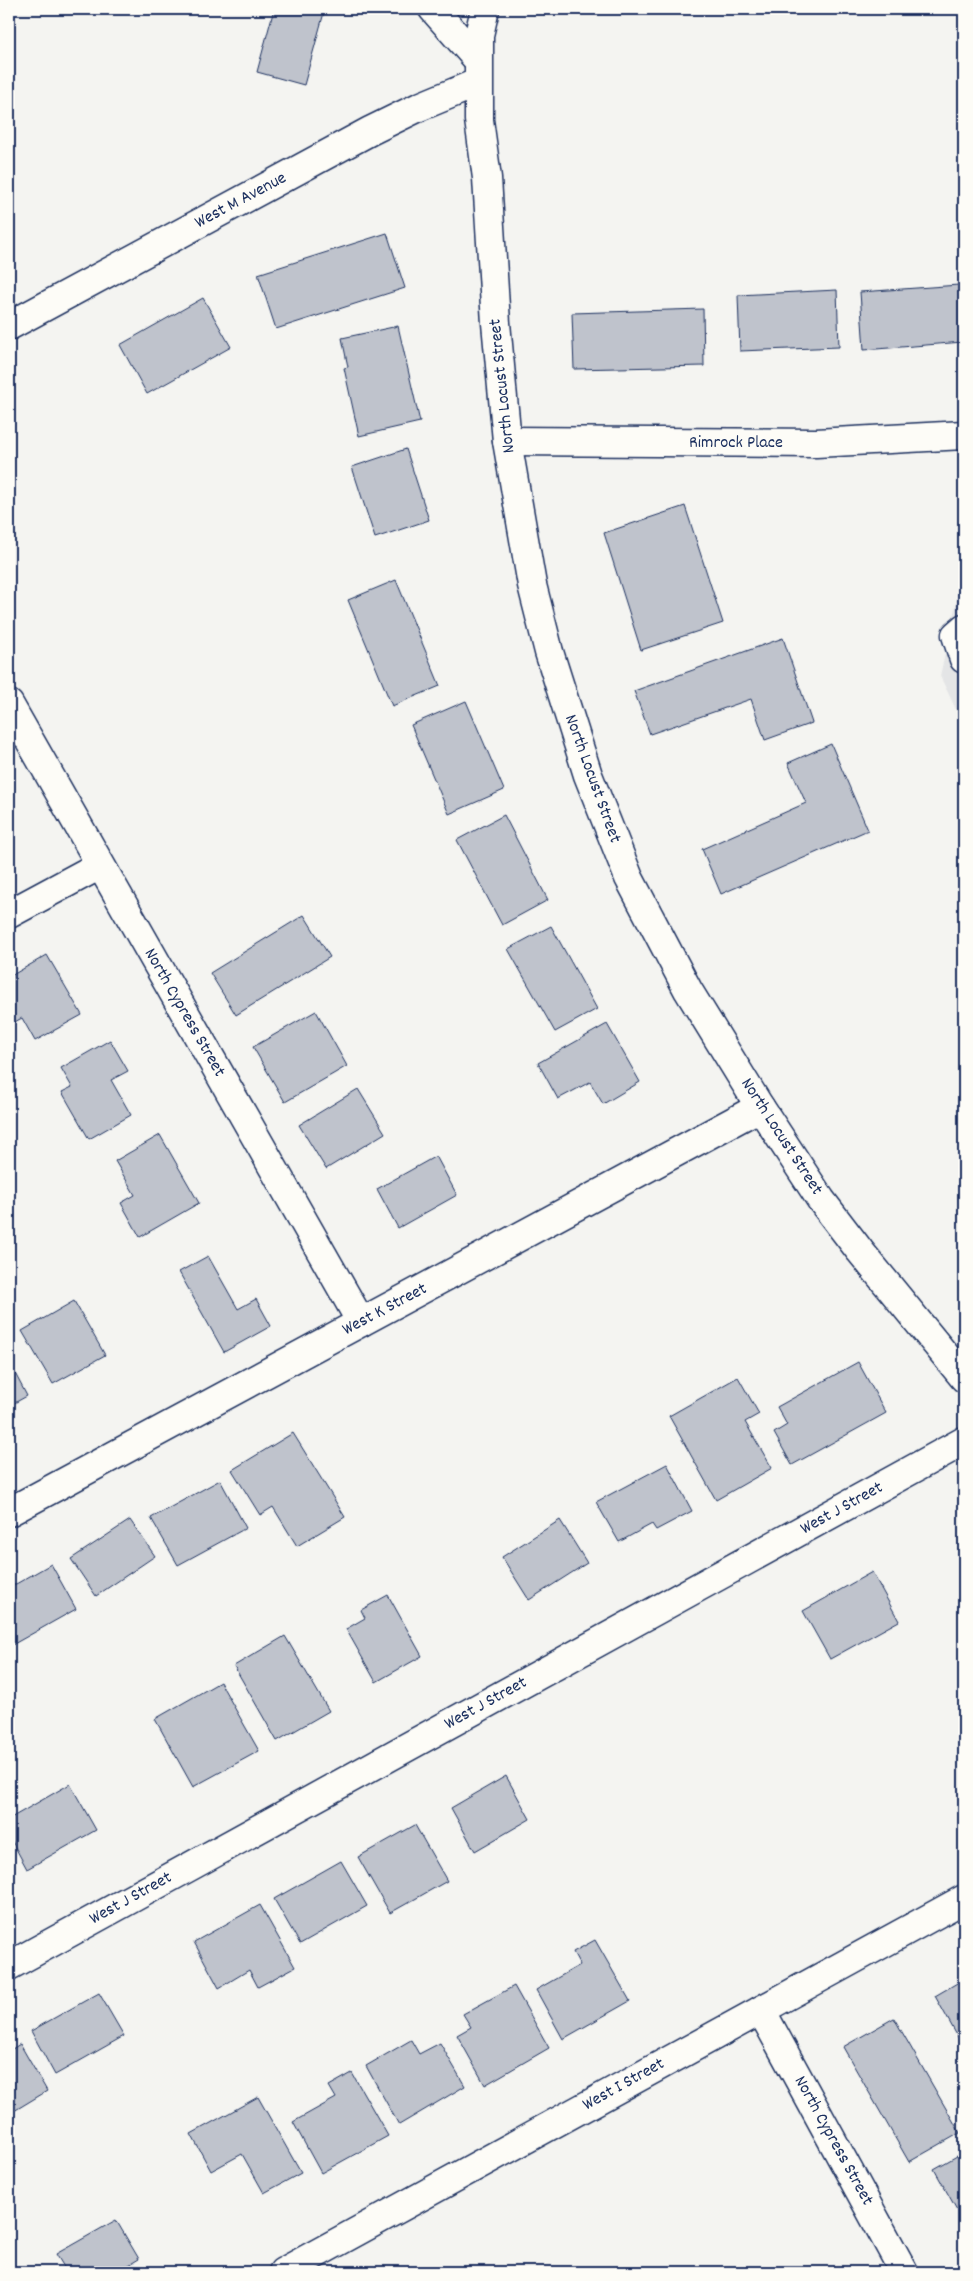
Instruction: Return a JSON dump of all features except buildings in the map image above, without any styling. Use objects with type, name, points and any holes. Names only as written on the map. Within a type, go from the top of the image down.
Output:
[{"type":"street","points":[[433,9],[477,71]]},
{"type":"street","points":[[477,71],[479,35],[485,9]]},
{"type":"street","name":"West M Avenue","points":[[9,326],[370,131],[419,107],[477,71]]},
{"type":"street","name":"North Locust Street","points":[[477,71],[479,120],[487,178],[496,323],[508,441],[534,594],[549,652],[588,775],[629,878],[688,990],[760,1107],[821,1200],[860,1251],[964,1378]]},
{"type":"street","name":"Rimrock Place","points":[[508,441],[816,443],[964,435]]},
{"type":"street","points":[[964,628],[956,635],[964,659]]},
{"type":"street","name":"North Cypress Street","points":[[9,704],[361,1322]]},
{"type":"street","points":[[9,914],[100,865]]},
{"type":"street","name":"West K Street","points":[[9,1512],[760,1107]]},
{"type":"street","name":"West J Street","points":[[9,1966],[964,1442]]},
{"type":"street","name":"West I Street","points":[[283,2272],[964,1899]]},
{"type":"street","name":"North Cypress Street","points":[[761,2010],[904,2272]]},
{"type":"shaded area","points":[[964,567],[964,726],[940,676]]}]
